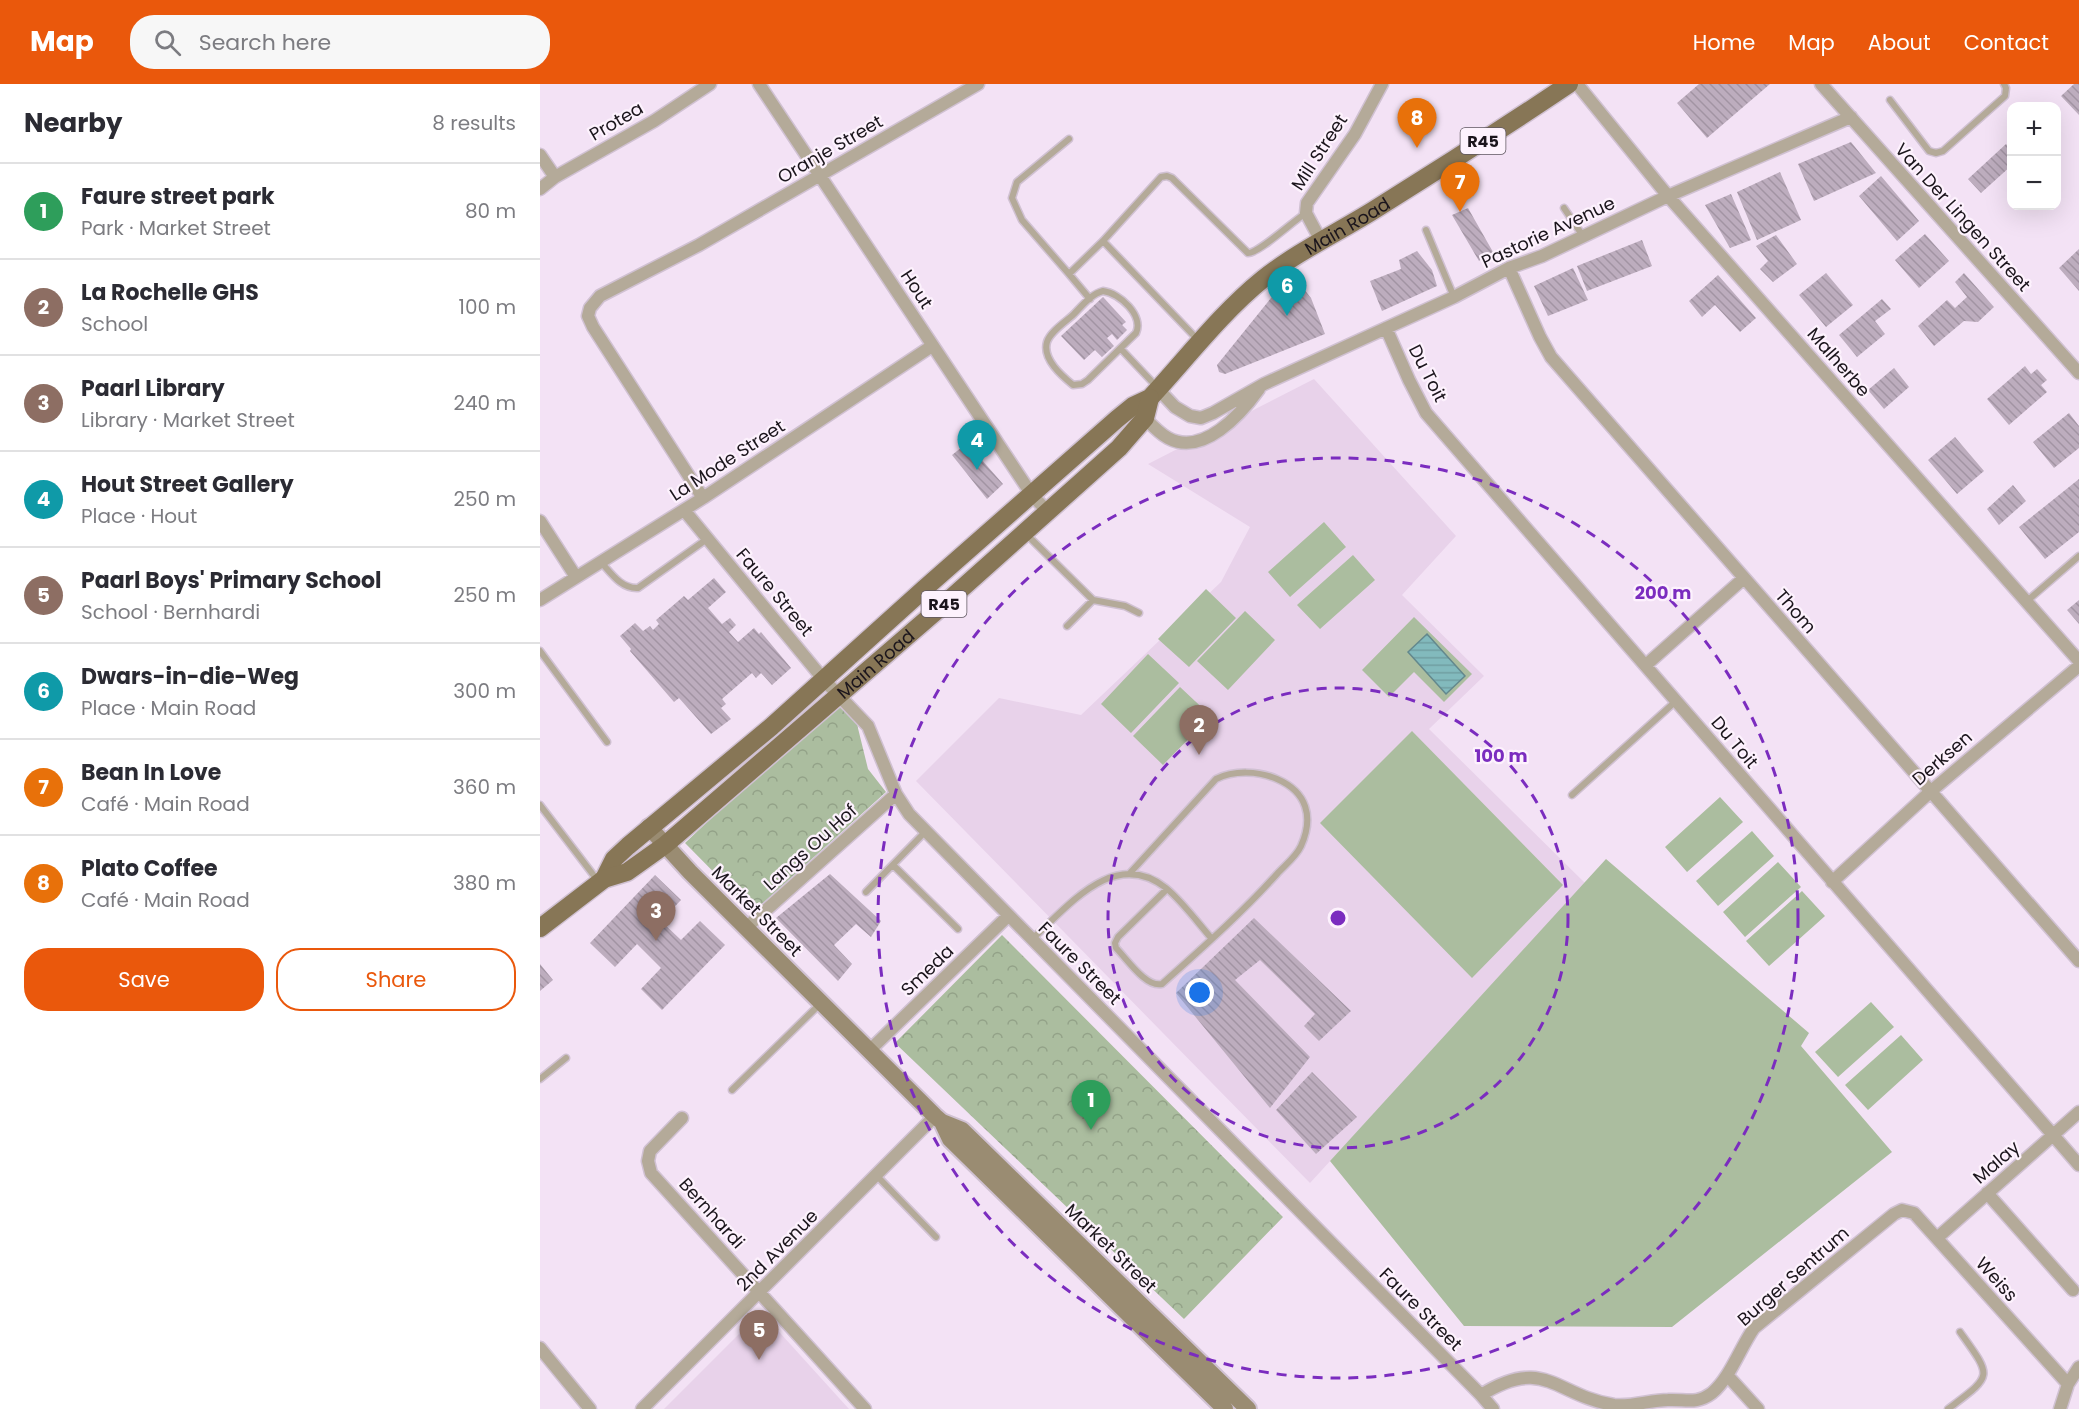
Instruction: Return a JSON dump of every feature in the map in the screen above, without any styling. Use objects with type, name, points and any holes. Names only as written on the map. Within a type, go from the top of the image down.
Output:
[{"type":"main road","name":"Main Road","points":[[540,928],[601,881],[627,872],[665,845],[1048,512],[1119,448],[1139,412],[1154,393],[1261,280],[1299,254],[1459,157],[1569,84]]},
{"type":"main road","name":"Main Road","points":[[601,881],[614,859],[649,827],[771,727],[1032,495],[1139,412]]},
{"type":"main road","name":"Market Street","points":[[649,827],[938,1119],[950,1139],[1225,1409]]},
{"type":"main road","name":"Market Street","points":[[938,1119],[962,1130],[1248,1409]]},
{"type":"street","name":"Protea","points":[[540,189],[555,177],[654,121],[710,84]]},
{"type":"street","name":"Hout","points":[[759,84],[1032,495],[1048,512]]},
{"type":"street","name":"Oranje Street","points":[[703,498],[593,327],[588,316],[590,308],[600,296],[699,245],[978,84]]},
{"type":"street","name":"Mill Street","points":[[1321,242],[1305,208],[1309,198],[1355,134],[1382,84]]},
{"type":"street","name":"Malherbe","points":[[1577,84],[1668,196],[2079,661]]},
{"type":"street","name":"Van Der Lingen Street","points":[[1821,84],[2079,373]]},
{"type":"street","name":"Pastorie Avenue","points":[[1154,393],[1183,413],[1201,418],[1264,384],[1454,297],[1509,268],[1542,256],[1668,196],[1851,117]]},
{"type":"street","points":[[540,155],[555,177]]},
{"type":"street","name":"Thom","points":[[1509,268],[1551,357],[2079,962]]},
{"type":"street","name":"Du Toit","points":[[1386,328],[1426,413],[2079,1165]]},
{"type":"street","name":"La Mode Street","points":[[540,600],[703,498],[932,346]]},
{"type":"street","name":"Pastorie Avenue","points":[[1139,412],[1159,433],[1169,439],[1181,443],[1192,442],[1220,430],[1235,418],[1264,384]]},
{"type":"street","name":"Faure Street","points":[[684,510],[824,680],[868,726],[896,794],[909,814],[1493,1409]]},
{"type":"street","points":[[540,521],[576,576]]},
{"type":"street","points":[[1646,665],[1744,578]]},
{"type":"street","name":"Derksen","points":[[1832,882],[1930,792],[2079,666]]},
{"type":"street","name":"Langs Ou Hof","points":[[747,927],[896,794]]},
{"type":"street","name":"Smeda","points":[[870,1050],[1008,916]]},
{"type":"street","name":"Malay","points":[[1937,1238],[2079,1112]]},
{"type":"street","name":"Bernhardi","points":[[682,1118],[650,1151],[648,1161],[651,1173],[865,1409]]},
{"type":"street","name":"2nd Avenue","points":[[642,1409],[877,1176],[938,1119]]},
{"type":"street","points":[[1988,1193],[2073,1290]]},
{"type":"street","name":"Weiss","points":[[1894,1214],[1902,1210],[1914,1213],[2066,1390]]},
{"type":"street","name":"Burger Sentrum","points":[[1481,1395],[1517,1378],[1531,1377],[1553,1382],[1594,1400],[1615,1405],[1637,1405],[1668,1400],[1701,1400],[1713,1392],[1727,1375],[1754,1328],[1894,1214]]},
{"type":"street","points":[[540,1348],[590,1409]]},
{"type":"street","points":[[2060,1409],[2066,1390],[2079,1367]]},
{"type":"street","points":[[1727,1375],[1758,1409]]},
{"type":"street","points":[[2066,1390],[2068,1409]]},
{"type":"lane","points":[[1890,100],[1929,151],[1936,153],[1943,151],[2005,96],[2004,84]]},
{"type":"lane","points":[[1069,139],[1017,182],[1012,198],[1022,220],[1090,299]]},
{"type":"lane","points":[[1069,274],[1164,176],[1172,178],[1248,253],[1258,250],[1306,213]]},
{"type":"lane","points":[[1564,208],[1583,236]]},
{"type":"lane","points":[[1426,230],[1454,297]]},
{"type":"lane","points":[[1103,241],[1200,343]]},
{"type":"lane","points":[[1099,292],[1113,293],[1123,301],[1138,320],[1139,326],[1136,333],[1088,381],[1073,385],[1050,361],[1046,352],[1046,343],[1090,299],[1099,292]]},
{"type":"lane","points":[[1121,349],[1154,393]]},
{"type":"lane","points":[[1024,532],[1093,600],[1125,606],[1139,613]]},
{"type":"lane","points":[[600,561],[621,583],[627,587],[638,588],[707,539]]},
{"type":"lane","points":[[2026,601],[2079,556]]},
{"type":"lane","points":[[1067,626],[1093,600]]},
{"type":"lane","points":[[540,651],[607,742]]},
{"type":"lane","points":[[1572,795],[1676,700]]},
{"type":"lane","points":[[1130,873],[1216,779],[1225,774],[1239,772],[1269,775],[1291,785],[1301,798],[1307,813],[1307,829],[1300,849],[1256,897],[1212,939],[1162,984],[1156,986],[1148,982],[1116,948],[1115,943],[1118,936],[1167,889]]},
{"type":"lane","points":[[540,805],[601,881]]},
{"type":"lane","points":[[866,892],[926,831]]},
{"type":"lane","points":[[893,865],[958,929]]},
{"type":"lane","points":[[1031,939],[1095,883],[1115,875],[1130,873],[1148,877],[1167,889],[1212,939]]},
{"type":"lane","points":[[732,1090],[822,1002]]},
{"type":"lane","points":[[540,1079],[566,1058]]},
{"type":"lane","points":[[877,1176],[936,1236]]},
{"type":"lane","points":[[1948,1409],[1981,1384],[1984,1372],[1982,1363],[1960,1332]]},
{"type":"shaded area","points":[[1314,379],[1456,536],[1402,595],[1484,676],[1429,729],[1585,883],[1310,1183],[916,781],[999,698],[1081,715],[1221,582],[1250,527],[1148,464]]},
{"type":"shaded area","points":[[1427,634],[1465,676],[1446,694],[1408,652]]},
{"type":"shaded area","points":[[761,1312],[849,1409],[664,1409]]},
{"type":"green space","points":[[1324,522],[1346,547],[1290,597],[1268,572]]},
{"type":"green space","points":[[1353,555],[1375,580],[1320,629],[1297,605]]},
{"type":"green space","points":[[1206,589],[1236,618],[1189,667],[1158,639]]},
{"type":"green space","points":[[1245,611],[1275,640],[1228,690],[1197,661]]},
{"type":"green space","points":[[1414,617],[1472,674],[1444,702],[1414,672],[1389,697],[1362,670]]},
{"type":"green space","points":[[1148,654],[1179,683],[1131,733],[1101,704]]},
{"type":"green space","points":[[1180,687],[1211,716],[1163,765],[1133,736]]},
{"type":"green space","points":[[838,698],[855,716],[868,769],[886,792],[753,912],[685,843]]},
{"type":"green space","points":[[1412,731],[1563,885],[1472,978],[1320,823]]},
{"type":"green space","points":[[1720,797],[1743,822],[1687,872],[1665,847]]},
{"type":"green space","points":[[1752,831],[1774,856],[1718,906],[1696,881]]},
{"type":"green space","points":[[1606,859],[1809,1033],[1801,1046],[1892,1152],[1672,1327],[1464,1326],[1330,1161]]},
{"type":"green space","points":[[1778,862],[1801,887],[1745,937],[1723,912]]},
{"type":"green space","points":[[1802,891],[1825,916],[1769,966],[1746,941]]},
{"type":"green space","points":[[1002,935],[1283,1217],[1184,1319],[895,1043]]},
{"type":"green space","points":[[1871,1002],[1894,1027],[1838,1077],[1815,1052]]},
{"type":"green space","points":[[1901,1035],[1923,1060],[1868,1110],[1845,1085]]},
{"type":"building","points":[[1699,84],[1770,84],[1707,138],[1677,103]]},
{"type":"building","points":[[2074,84],[2079,84],[2079,115],[2061,96]]},
{"type":"building","points":[[1851,142],[1876,173],[1814,201],[1798,164]]},
{"type":"building","points":[[2007,145],[2007,170],[1981,193],[1968,179]]},
{"type":"building","points":[[1780,172],[1801,220],[1757,240],[1737,192]]},
{"type":"building","points":[[1881,176],[1919,221],[1897,241],[1859,196]]},
{"type":"building","points":[[1731,194],[1751,240],[1730,248],[1705,205]]},
{"type":"building","points":[[1468,208],[1493,252],[1479,261],[1452,215]]},
{"type":"building","points":[[1925,234],[1949,261],[1919,288],[1895,260]]},
{"type":"building","points":[[1776,235],[1797,264],[1773,282],[1760,269],[1768,261],[1756,246]]},
{"type":"building","points":[[1642,240],[1652,266],[1587,291],[1577,266]]},
{"type":"building","points":[[2079,249],[2079,291],[2059,268]]},
{"type":"building","points":[[1417,251],[1432,270],[1437,286],[1382,311],[1370,281],[1401,269],[1399,260]]},
{"type":"building","points":[[1573,268],[1588,300],[1548,316],[1534,286]]},
{"type":"building","points":[[1826,273],[1853,305],[1826,327],[1799,295]]},
{"type":"building","points":[[1964,273],[1994,307],[1978,322],[1964,321],[1934,346],[1918,326],[1947,300],[1955,308],[1967,297],[1955,282]]},
{"type":"building","points":[[1718,275],[1756,318],[1740,332],[1715,305],[1702,317],[1689,301]]},
{"type":"building","points":[[1295,278],[1311,298],[1325,334],[1225,374],[1219,372],[1217,365],[1279,288]]},
{"type":"building","points":[[1103,297],[1126,322],[1122,325],[1127,330],[1117,340],[1112,334],[1107,338],[1114,346],[1102,357],[1095,350],[1084,360],[1061,336]]},
{"type":"building","points":[[1882,299],[1891,309],[1875,321],[1885,334],[1857,357],[1839,335]]},
{"type":"building","points":[[2025,366],[2031,374],[2037,369],[2047,380],[2041,385],[2047,392],[2009,425],[1987,399]]},
{"type":"building","points":[[1894,368],[1909,387],[1884,409],[1868,390]]},
{"type":"building","points":[[2069,413],[2079,426],[2079,448],[2054,468],[2033,442]]},
{"type":"building","points":[[1955,437],[1984,471],[1957,494],[1928,460]]},
{"type":"building","points":[[967,443],[1003,484],[987,499],[952,455]]},
{"type":"building","points":[[2079,479],[2079,532],[2045,559],[2019,527]]},
{"type":"building","points":[[2013,485],[2026,501],[1999,525],[1987,509]]},
{"type":"building","points":[[714,578],[726,592],[708,608],[722,624],[730,618],[736,625],[729,632],[738,642],[754,628],[759,634],[761,632],[791,668],[772,685],[761,673],[756,678],[752,673],[722,699],[726,704],[721,708],[731,719],[711,734],[679,698],[674,702],[620,636],[635,623],[643,631],[650,626],[653,630],[659,624],[656,620],[684,596],[688,600]]},
{"type":"building","points":[[2079,600],[2079,624],[2067,610]]},
{"type":"building","points":[[830,874],[881,921],[871,937],[856,924],[834,945],[852,964],[838,981],[776,918]]},
{"type":"building","points":[[655,875],[681,900],[661,921],[681,940],[700,921],[725,945],[662,1010],[641,989],[661,968],[637,944],[615,967],[590,943]]},
{"type":"building","points":[[1254,918],[1351,1011],[1319,1041],[1304,1026],[1315,1014],[1260,960],[1235,980],[1310,1057],[1270,1108],[1176,993]]},
{"type":"building","points":[[540,964],[553,980],[540,991]]},
{"type":"building","points":[[1312,1072],[1357,1117],[1316,1154],[1276,1110]]},
{"type":"place","name":"Plato Coffee","points":[[1417,148]]},
{"type":"place","name":"Bean In Love","points":[[1460,212]]},
{"type":"place","name":"Dwars-in-die-Weg","points":[[1287,316]]},
{"type":"place","name":"Hout Street Gallery","points":[[977,470]]},
{"type":"place","name":"La Rochelle GHS","points":[[1199,755]]},
{"type":"place","name":"Paarl Library","points":[[656,941]]},
{"type":"place","name":"Faure street park","points":[[1091,1130]]},
{"type":"place","name":"Paarl Boys' Primary School","points":[[759,1360]]}]
